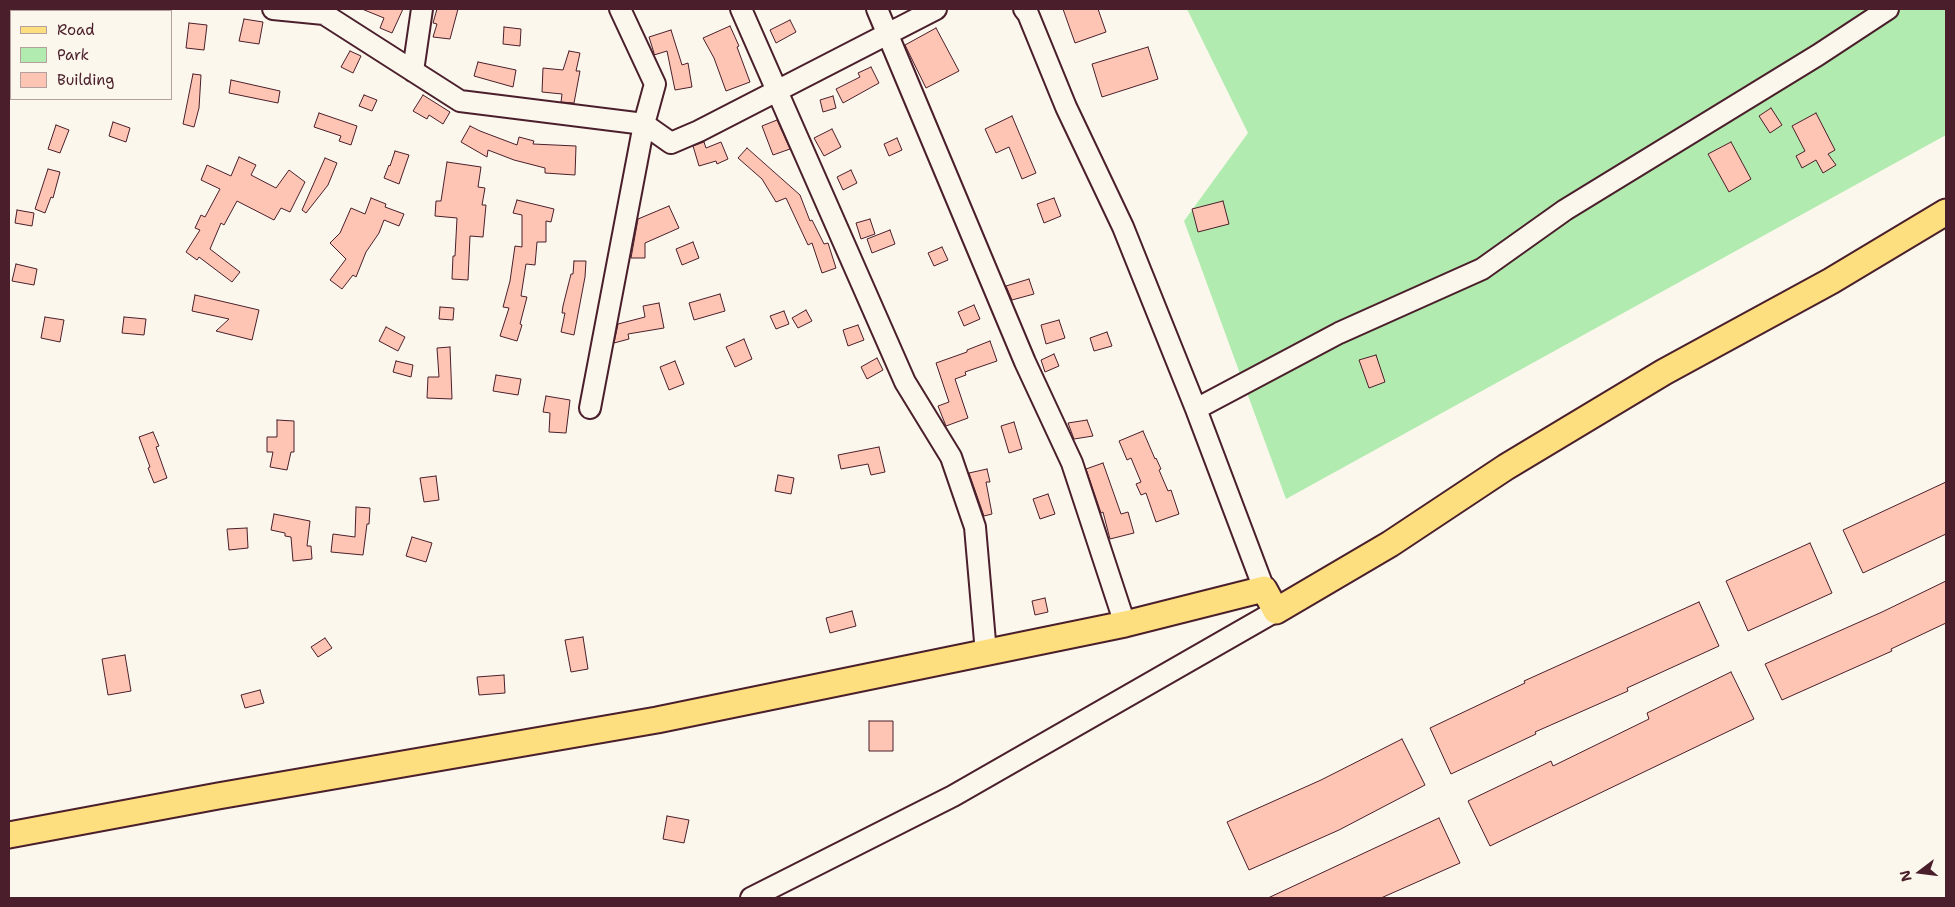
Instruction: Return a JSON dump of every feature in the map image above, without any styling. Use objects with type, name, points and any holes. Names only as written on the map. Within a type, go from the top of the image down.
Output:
[{"type":"main road","points":[[9,835],[218,796],[657,720],[1125,624],[1264,589],[1276,612],[1390,544],[1506,467],[1664,372],[1831,280],[1946,212]]},
{"type":"street","points":[[273,9],[324,14],[460,100],[644,124],[671,143],[699,131],[936,9]]},
{"type":"street","points":[[413,71],[422,9]]},
{"type":"street","points":[[590,408],[644,124],[655,84],[620,9]]},
{"type":"street","points":[[741,9],[905,382],[951,457],[975,527],[986,653]]},
{"type":"street","points":[[877,9],[1025,362],[1072,463],[1125,624]]},
{"type":"street","points":[[1024,9],[1028,14],[1066,107],[1123,227],[1196,409],[1264,589]]},
{"type":"street","points":[[1196,409],[1339,333],[1482,269],[1565,210],[1810,61],[1888,9]]},
{"type":"street","points":[[752,898],[953,796],[1276,612]]},
{"type":"green space","points":[[1187,9],[1946,9],[1946,135],[1286,499],[1184,221],[1248,133]]},
{"type":"building","points":[[362,9],[403,9],[392,33],[380,28],[384,18]]},
{"type":"building","points":[[437,9],[458,9],[450,39],[433,37],[437,24],[433,23]]},
{"type":"building","points":[[1063,9],[1098,9],[1106,32],[1075,43]]},
{"type":"building","points":[[244,19],[263,22],[259,44],[239,41]]},
{"type":"building","points":[[790,20],[796,32],[776,43],[770,30]]},
{"type":"building","points":[[189,23],[207,25],[204,50],[186,48]]},
{"type":"building","points":[[730,26],[739,46],[737,47],[750,82],[726,91],[714,58],[703,38]]},
{"type":"building","points":[[504,27],[521,29],[520,46],[503,44]]},
{"type":"building","points":[[936,28],[959,71],[926,88],[905,45]]},
{"type":"building","points":[[671,30],[682,65],[688,63],[692,87],[675,90],[667,51],[654,55],[649,37]]},
{"type":"building","points":[[1148,47],[1158,79],[1102,97],[1092,64]]},
{"type":"building","points":[[350,51],[361,56],[353,73],[341,67]]},
{"type":"building","points":[[569,51],[580,53],[576,71],[580,71],[574,103],[561,102],[562,94],[542,92],[543,68],[563,70]]},
{"type":"building","points":[[478,62],[516,70],[513,87],[474,76]]},
{"type":"building","points":[[871,67],[879,83],[843,103],[836,89],[860,77],[858,73]]},
{"type":"building","points":[[193,74],[201,75],[199,108],[194,127],[183,124]]},
{"type":"building","points":[[231,80],[280,91],[278,103],[229,93]]},
{"type":"building","points":[[364,95],[377,100],[372,111],[359,106]]},
{"type":"building","points":[[423,95],[450,112],[443,124],[429,115],[427,119],[413,111]]},
{"type":"building","points":[[833,96],[836,108],[823,112],[820,100]]},
{"type":"building","points":[[1771,108],[1782,125],[1770,133],[1759,116]]},
{"type":"building","points":[[319,113],[357,126],[351,145],[339,141],[341,136],[314,127]]},
{"type":"building","points":[[1816,113],[1835,150],[1828,154],[1836,165],[1823,173],[1816,160],[1802,168],[1796,156],[1805,151],[1792,126]]},
{"type":"building","points":[[1012,116],[1036,173],[1022,179],[1009,147],[996,153],[985,129]]},
{"type":"building","points":[[777,120],[790,149],[773,155],[762,126]]},
{"type":"building","points":[[113,122],[130,128],[126,142],[109,136]]},
{"type":"building","points":[[56,125],[69,130],[60,153],[48,149]]},
{"type":"building","points":[[470,126],[517,145],[519,137],[534,141],[533,144],[576,146],[575,175],[545,173],[545,168],[514,160],[488,150],[487,157],[461,142]]},
{"type":"building","points":[[832,129],[841,147],[824,156],[814,138]]},
{"type":"building","points":[[897,138],[902,150],[889,156],[884,144]]},
{"type":"building","points":[[704,142],[706,148],[721,142],[728,159],[717,164],[716,161],[699,166],[693,146]]},
{"type":"building","points":[[1731,142],[1751,179],[1729,192],[1708,154]]},
{"type":"building","points":[[747,148],[800,195],[810,221],[812,220],[824,244],[828,243],[836,268],[822,273],[812,243],[808,245],[786,198],[776,202],[762,179],[738,158]]},
{"type":"building","points":[[395,151],[409,155],[399,184],[384,178]]},
{"type":"building","points":[[239,157],[256,165],[251,175],[276,188],[289,170],[305,182],[290,212],[281,208],[274,220],[237,201],[224,225],[221,223],[210,249],[240,272],[232,282],[199,257],[197,260],[186,252],[200,230],[195,228],[201,215],[205,217],[220,189],[201,180],[207,165],[231,176]]},
{"type":"building","points":[[325,158],[337,163],[328,185],[306,213],[302,210]]},
{"type":"building","points":[[447,162],[481,167],[478,187],[485,188],[482,205],[486,205],[483,237],[470,236],[468,280],[452,279],[457,218],[435,216],[436,201],[441,201]]},
{"type":"building","points":[[48,169],[60,172],[53,198],[51,197],[45,213],[35,209]]},
{"type":"building","points":[[851,170],[857,183],[843,190],[837,177]]},
{"type":"building","points":[[371,198],[386,204],[385,207],[404,214],[399,226],[384,220],[379,233],[366,252],[356,277],[353,275],[342,289],[330,280],[346,259],[330,243],[340,233],[351,208],[365,214]]},
{"type":"building","points":[[1054,198],[1061,216],[1044,223],[1037,204]]},
{"type":"building","points":[[517,200],[554,209],[551,222],[546,221],[546,242],[537,242],[535,265],[526,264],[521,296],[527,297],[517,341],[500,336],[509,308],[503,307],[510,281],[515,246],[522,247],[522,215],[513,213]]},
{"type":"building","points":[[1223,201],[1229,224],[1198,232],[1192,209]]},
{"type":"building","points":[[669,206],[679,228],[645,243],[645,258],[631,258],[638,219]]},
{"type":"building","points":[[17,210],[34,213],[32,226],[15,223]]},
{"type":"building","points":[[870,219],[875,234],[861,239],[856,223]]},
{"type":"building","points":[[890,230],[895,244],[872,253],[867,239]]},
{"type":"building","points":[[693,242],[699,258],[682,265],[676,249]]},
{"type":"building","points":[[942,247],[948,260],[934,266],[928,253]]},
{"type":"building","points":[[574,261],[586,261],[585,277],[574,335],[561,332],[565,313],[562,313],[563,306],[571,274],[573,274]]},
{"type":"building","points":[[16,264],[37,269],[34,285],[12,281]]},
{"type":"building","points":[[1029,279],[1034,294],[1012,300],[1006,286]]},
{"type":"building","points":[[720,294],[725,311],[694,320],[689,303]]},
{"type":"building","points":[[195,295],[259,310],[252,340],[216,331],[229,319],[192,311]]},
{"type":"building","points":[[659,303],[664,328],[628,334],[629,339],[614,343],[618,324],[645,317],[643,306]]},
{"type":"building","points":[[974,305],[980,319],[964,326],[958,312]]},
{"type":"building","points":[[440,307],[454,308],[453,320],[439,319]]},
{"type":"building","points":[[806,310],[812,321],[798,328],[792,318]]},
{"type":"building","points":[[784,311],[789,324],[776,329],[770,316]]},
{"type":"building","points":[[45,317],[64,320],[60,342],[41,338]]},
{"type":"building","points":[[124,317],[146,319],[144,335],[122,333]]},
{"type":"building","points":[[1059,320],[1065,338],[1046,344],[1041,325]]},
{"type":"building","points":[[858,325],[864,340],[848,346],[843,330]]},
{"type":"building","points":[[386,327],[405,337],[398,351],[379,341]]},
{"type":"building","points":[[1107,332],[1112,346],[1094,351],[1090,338]]},
{"type":"building","points":[[744,339],[752,359],[735,367],[726,347]]},
{"type":"building","points":[[990,341],[997,361],[965,372],[966,375],[955,379],[968,418],[946,426],[938,406],[949,402],[936,363],[967,352],[967,350]]},
{"type":"building","points":[[450,347],[452,399],[427,398],[428,377],[439,377],[437,348]]},
{"type":"building","points":[[1054,354],[1059,366],[1045,372],[1041,360]]},
{"type":"building","points":[[1376,355],[1385,382],[1369,388],[1359,360]]},
{"type":"building","points":[[877,358],[883,370],[867,379],[861,367]]},
{"type":"building","points":[[396,361],[413,365],[411,377],[393,372]]},
{"type":"building","points":[[675,361],[684,384],[669,390],[660,367]]},
{"type":"building","points":[[496,375],[521,379],[518,395],[493,391]]},
{"type":"building","points":[[546,396],[570,400],[566,433],[549,432],[550,413],[543,412]]},
{"type":"building","points":[[277,420],[294,421],[294,452],[291,452],[287,470],[270,467],[273,452],[267,452],[267,437],[277,437]]},
{"type":"building","points":[[1087,420],[1093,436],[1074,439],[1068,423]]},
{"type":"building","points":[[1014,422],[1022,449],[1009,453],[1001,426]]},
{"type":"building","points":[[1143,431],[1161,469],[1159,470],[1168,491],[1171,490],[1179,514],[1156,522],[1146,493],[1141,495],[1136,484],[1141,482],[1131,458],[1127,460],[1119,441]]},
{"type":"building","points":[[153,432],[159,446],[156,447],[167,478],[154,483],[139,437]]},
{"type":"building","points":[[879,447],[885,472],[871,475],[868,464],[841,469],[838,455]]},
{"type":"building","points":[[1103,463],[1121,514],[1128,512],[1134,533],[1110,539],[1103,512],[1101,513],[1086,469]]},
{"type":"building","points":[[987,469],[990,482],[986,482],[992,514],[984,516],[969,473]]},
{"type":"building","points":[[778,475],[794,478],[791,494],[775,491]]},
{"type":"building","points":[[436,476],[439,500],[424,502],[420,478]]},
{"type":"building","points":[[1946,482],[1946,534],[1863,573],[1843,530]]},
{"type":"building","points":[[1048,494],[1055,514],[1040,519],[1033,499]]},
{"type":"building","points":[[356,507],[370,508],[363,555],[331,552],[333,534],[355,537]]},
{"type":"building","points":[[274,514],[310,521],[307,546],[311,546],[312,559],[293,561],[291,537],[285,536],[285,533],[271,530]]},
{"type":"building","points":[[247,528],[248,548],[229,550],[227,529]]},
{"type":"building","points":[[412,537],[432,543],[426,562],[406,556]]},
{"type":"building","points":[[1810,543],[1832,593],[1748,631],[1726,581]]},
{"type":"building","points":[[1946,581],[1946,623],[1891,649],[1892,651],[1782,700],[1765,664],[1882,612]]},
{"type":"building","points":[[1045,598],[1048,612],[1035,615],[1032,601]]},
{"type":"building","points":[[1699,602],[1719,646],[1627,688],[1628,691],[1535,732],[1536,734],[1451,774],[1430,728],[1525,683],[1524,681]]},
{"type":"building","points":[[852,611],[856,626],[830,633],[826,618]]},
{"type":"building","points":[[583,637],[588,669],[571,672],[565,640]]},
{"type":"building","points":[[325,638],[332,648],[318,657],[311,647]]},
{"type":"building","points":[[125,655],[131,691],[108,695],[102,659]]},
{"type":"building","points":[[1731,672],[1754,719],[1490,846],[1468,801],[1551,761],[1553,766],[1649,719],[1647,713]]},
{"type":"building","points":[[504,675],[505,693],[479,695],[477,677]]},
{"type":"building","points":[[260,690],[264,703],[245,708],[241,695]]},
{"type":"building","points":[[869,721],[893,721],[893,751],[869,751]]},
{"type":"building","points":[[1402,739],[1425,785],[1339,830],[1249,870],[1227,822],[1321,780]]},
{"type":"building","points":[[667,816],[689,820],[684,843],[663,839]]},
{"type":"building","points":[[1439,818],[1460,863],[1381,898],[1268,898]]}]
